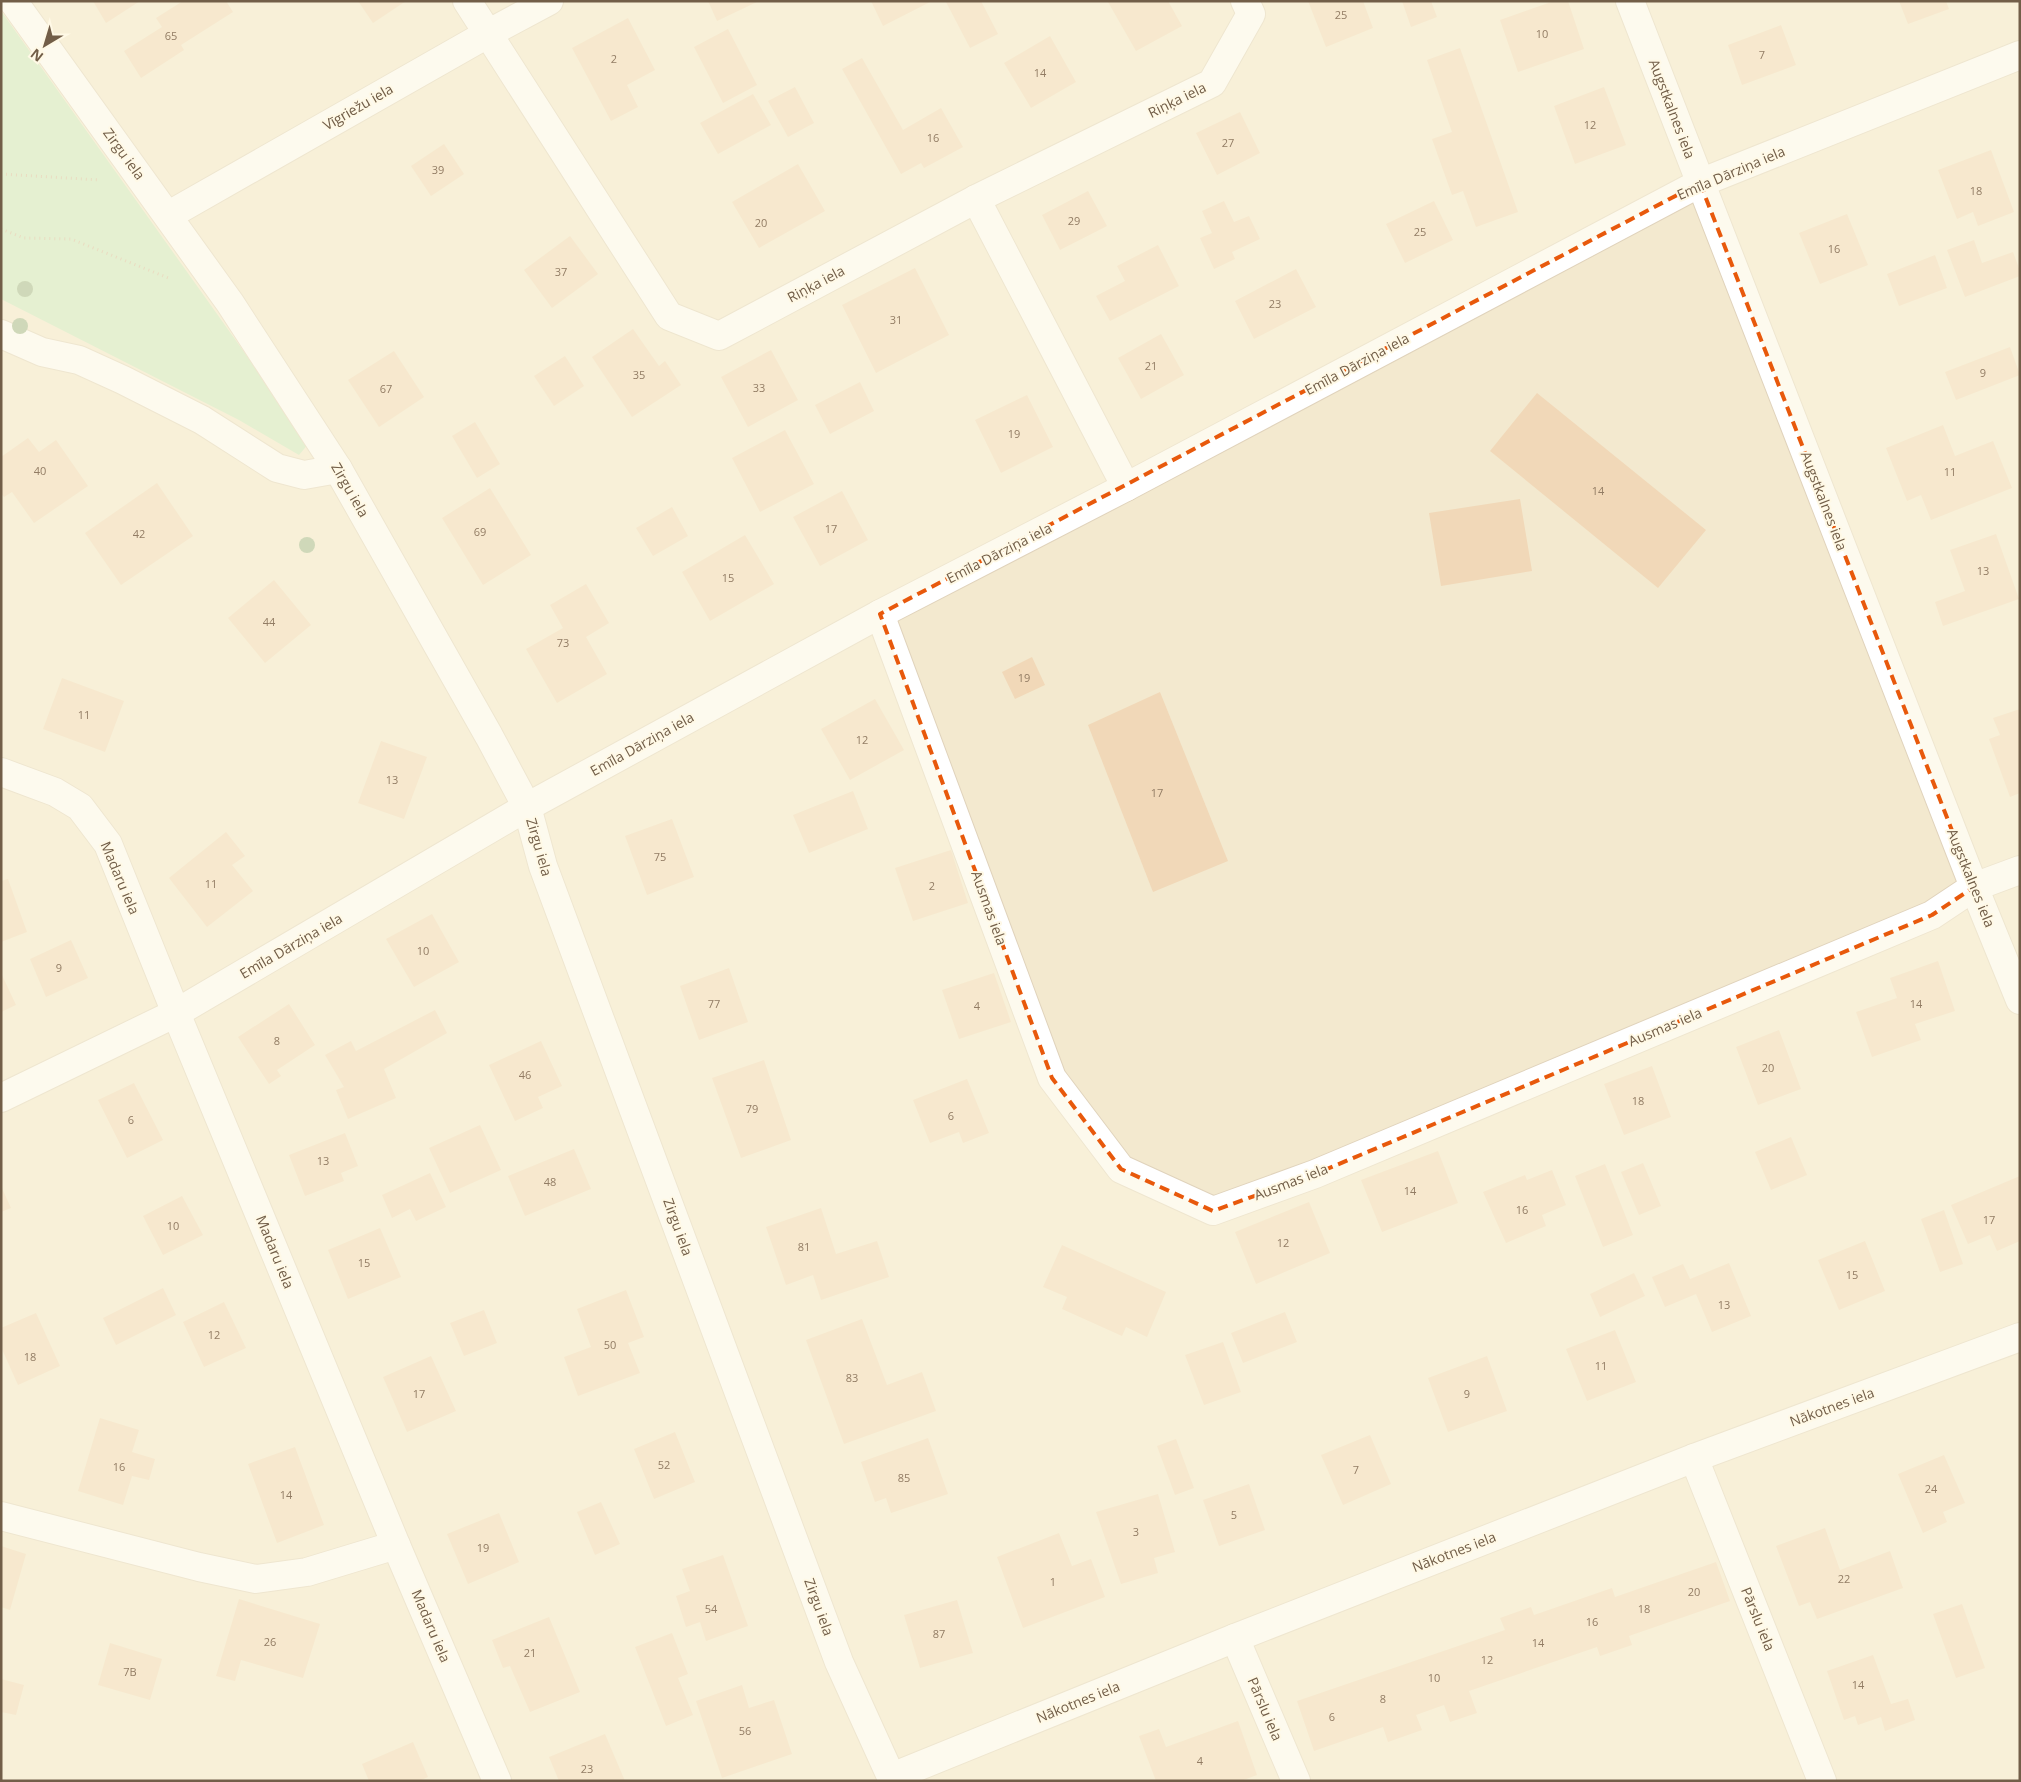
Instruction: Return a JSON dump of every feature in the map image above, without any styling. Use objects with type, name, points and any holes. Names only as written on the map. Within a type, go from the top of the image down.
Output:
[{"type":"street","name":"Zirgu iela","points":[[13,1],[169,215],[230,303],[338,469],[528,807],[543,866],[839,1662],[893,1779]]},
{"type":"street","name":"Riņķa iela","points":[[467,1],[669,316],[719,336],[976,199],[1212,83],[1251,14],[1245,1]]},
{"type":"street","name":"Vīgriežu iela","points":[[169,215],[489,33],[549,1]]},
{"type":"street","name":"Augstkalnes iela","points":[[1630,1],[1974,887],[2020,1000]]},
{"type":"street","name":"Emīla Dārziņa iela","points":[[1,1098],[176,1013],[528,807],[880,614],[1126,487],[1700,183],[2020,56]]},
{"type":"street","points":[[976,199],[1126,487]]},
{"type":"street","points":[[1,334],[42,352],[79,360],[123,380],[202,420],[277,468],[304,476],[338,469]]},
{"type":"street","name":"Ausmas iela","points":[[880,614],[1052,1078],[1121,1169],[1213,1211],[1324,1170],[1932,915],[1974,887],[2020,870]]},
{"type":"street","name":"Madaru iela","points":[[1,772],[55,792],[80,807],[108,844],[396,1545],[498,1781]]},
{"type":"street","name":"Nākotnes iela","points":[[893,1779],[1235,1638],[1694,1458],[2020,1337]]},
{"type":"street","name":"Pārslu iela","points":[[1694,1458],[1822,1781]]},
{"type":"street","points":[[1,1516],[199,1567],[256,1579],[306,1572],[396,1545]]},
{"type":"street","name":"Pārslu iela","points":[[1235,1638],[1296,1781]]},
{"type":"path","points":[[1,174],[145,183]]},
{"type":"path","points":[[1,229],[24,238],[71,239],[177,282]]},
{"type":"highlighted area","points":[[1700,183],[1974,887],[1932,915],[1315,1174],[1213,1211],[1121,1169],[1052,1078],[880,614]]},
{"type":"shaded area","points":[[1,1],[2020,1],[2020,1781],[1,1781]]},
{"type":"green space","points":[[1,11],[309,443],[299,455],[239,420],[1,299]]},
{"type":"building","points":[[93,1],[140,1],[106,23]]},
{"type":"building","points":[[183,1],[226,1],[233,12],[181,45],[184,50],[141,78],[124,51],[162,27],[156,18]]},
{"type":"building","points":[[358,1],[406,1],[373,23]]},
{"type":"building","points":[[708,1],[759,1],[717,21]]},
{"type":"building","points":[[871,1],[932,1],[883,26]]},
{"type":"building","points":[[981,1],[998,34],[970,48],[946,2]]},
{"type":"building","points":[[1168,1],[1182,26],[1136,51],[1108,2]]},
{"type":"building","points":[[1308,1],[1363,1],[1373,28],[1326,47]]},
{"type":"building","points":[[1402,1],[1431,1],[1437,17],[1411,27]]},
{"type":"building","points":[[1554,1],[1568,1],[1584,49],[1518,72],[1500,20]]},
{"type":"building","points":[[1899,1],[1946,1],[1949,9],[1908,24]]},
{"type":"building","points":[[628,18],[655,70],[627,85],[638,107],[611,121],[572,48]]},
{"type":"building","points":[[1781,25],[1796,65],[1742,85],[1728,45]]},
{"type":"building","points":[[728,29],[757,85],[723,103],[694,47]]},
{"type":"building","points":[[1050,36],[1076,82],[1031,108],[1004,63]]},
{"type":"building","points":[[1460,48],[1518,212],[1476,227],[1463,191],[1452,195],[1432,139],[1452,132],[1427,60]]},
{"type":"building","points":[[862,58],[903,130],[941,108],[963,147],[924,168],[921,163],[901,174],[842,69]]},
{"type":"building","points":[[795,87],[814,123],[788,137],[768,101]]},
{"type":"building","points":[[1604,87],[1626,145],[1575,164],[1554,106]]},
{"type":"building","points":[[753,94],[771,125],[718,154],[700,123]]},
{"type":"building","points":[[1240,112],[1260,153],[1217,175],[1196,133]]},
{"type":"building","points":[[444,144],[464,174],[431,196],[411,166]]},
{"type":"building","points":[[1991,150],[2014,212],[1978,226],[1973,212],[1957,219],[1938,170]]},
{"type":"building","points":[[798,164],[825,211],[759,248],[732,202]]},
{"type":"building","points":[[1088,191],[1107,226],[1060,250],[1042,215]]},
{"type":"building","points":[[1224,201],[1234,222],[1249,216],[1260,239],[1232,252],[1235,259],[1214,269],[1200,238],[1212,233],[1202,211]]},
{"type":"building","points":[[1434,201],[1453,240],[1405,263],[1386,224]]},
{"type":"building","points":[[1847,214],[1868,265],[1820,284],[1799,233]]},
{"type":"building","points":[[570,236],[598,274],[552,308],[524,270]]},
{"type":"building","points":[[1974,240],[1982,263],[2013,252],[2020,276],[1965,297],[1947,250]]},
{"type":"building","points":[[1158,245],[1179,286],[1110,321],[1096,296],[1125,281],[1117,266]]},
{"type":"building","points":[[1935,255],[1947,288],[1899,306],[1887,274]]},
{"type":"building","points":[[915,268],[949,335],[876,373],[842,305]]},
{"type":"building","points":[[1296,269],[1316,307],[1254,339],[1235,301]]},
{"type":"building","points":[[633,329],[659,366],[665,361],[681,385],[632,417],[592,357]]},
{"type":"building","points":[[1161,334],[1184,375],[1141,399],[1118,358]]},
{"type":"building","points":[[2010,347],[2020,375],[1956,400],[1945,372]]},
{"type":"building","points":[[771,350],[798,400],[748,427],[721,377]]},
{"type":"building","points":[[394,351],[424,397],[379,427],[348,380]]},
{"type":"building","points":[[565,356],[584,386],[554,406],[534,376]]},
{"type":"building","points":[[860,382],[874,411],[830,434],[815,405]]},
{"type":"building","points":[[1537,393],[1706,530],[1658,588],[1490,451]]},
{"type":"building","points":[[1027,395],[1053,447],[1001,473],[975,420]]},
{"type":"building","points":[[475,422],[500,464],[477,478],[452,436]]},
{"type":"building","points":[[1943,425],[1955,456],[1993,441],[2012,488],[1931,520],[1921,495],[1907,501],[1886,448]]},
{"type":"building","points":[[785,430],[814,484],[760,512],[732,458]]},
{"type":"building","points":[[28,438],[39,452],[56,440],[88,486],[34,523],[12,492],[4,497],[1,493],[1,457]]},
{"type":"building","points":[[157,483],[193,536],[121,585],[85,533]]},
{"type":"building","points":[[490,488],[531,555],[483,585],[442,518]]},
{"type":"building","points":[[842,491],[868,540],[820,566],[793,517]]},
{"type":"building","points":[[1520,499],[1532,571],[1441,586],[1429,513]]},
{"type":"building","points":[[672,507],[688,536],[653,556],[636,528]]},
{"type":"building","points":[[1996,534],[2019,599],[1943,626],[1935,602],[1965,591],[1950,550]]},
{"type":"building","points":[[745,535],[774,584],[710,621],[682,572]]},
{"type":"building","points":[[274,580],[311,625],[265,663],[228,618]]},
{"type":"building","points":[[586,584],[609,623],[586,637],[607,674],[557,703],[526,649],[563,628],[550,605]]},
{"type":"building","points":[[1032,657],[1045,685],[1015,699],[1002,672]]},
{"type":"building","points":[[62,678],[124,701],[105,752],[43,729]]},
{"type":"building","points":[[1160,692],[1228,861],[1153,892],[1088,725]]},
{"type":"building","points":[[875,699],[904,750],[850,780],[821,729]]},
{"type":"building","points":[[2020,709],[2020,793],[2010,797],[1989,739],[2000,735],[1993,718]]},
{"type":"building","points":[[381,741],[427,757],[404,819],[358,803]]},
{"type":"building","points":[[853,791],[868,829],[809,853],[793,815]]},
{"type":"building","points":[[672,819],[694,877],[647,895],[625,836]]},
{"type":"building","points":[[226,832],[245,856],[232,865],[253,891],[207,927],[169,878]]},
{"type":"building","points":[[951,850],[968,903],[913,921],[895,868]]},
{"type":"building","points":[[8,879],[27,932],[1,942],[1,881]]},
{"type":"building","points":[[432,914],[459,962],[414,987],[386,939]]},
{"type":"building","points":[[71,940],[88,978],[46,997],[30,959]]},
{"type":"building","points":[[1938,961],[1955,1011],[1915,1024],[1921,1040],[1872,1057],[1856,1012],[1897,998],[1890,978]]},
{"type":"building","points":[[729,968],[748,1022],[699,1040],[680,986]]},
{"type":"building","points":[[1,973],[16,1005],[1,1012]]},
{"type":"building","points":[[994,973],[1011,1022],[959,1039],[942,990]]},
{"type":"building","points":[[289,1004],[315,1045],[277,1070],[281,1076],[269,1084],[238,1037]]},
{"type":"building","points":[[435,1010],[447,1033],[384,1069],[396,1098],[348,1119],[336,1090],[344,1087],[325,1055],[351,1041],[356,1051]]},
{"type":"building","points":[[1779,1030],[1801,1089],[1758,1105],[1736,1047]]},
{"type":"building","points":[[541,1041],[562,1086],[538,1097],[543,1108],[515,1121],[489,1065]]},
{"type":"building","points":[[764,1060],[791,1140],[741,1158],[712,1078]]},
{"type":"building","points":[[1652,1066],[1671,1117],[1624,1135],[1604,1084]]},
{"type":"building","points":[[967,1079],[989,1133],[963,1143],[959,1132],[930,1143],[913,1100]]},
{"type":"building","points":[[134,1083],[163,1140],[127,1158],[98,1100]]},
{"type":"building","points":[[480,1125],[501,1170],[450,1193],[429,1148]]},
{"type":"building","points":[[345,1133],[358,1166],[341,1173],[344,1181],[305,1196],[289,1155]]},
{"type":"building","points":[[1791,1137],[1807,1175],[1771,1190],[1755,1152]]},
{"type":"building","points":[[574,1149],[591,1189],[525,1216],[508,1176]]},
{"type":"building","points":[[1438,1151],[1458,1203],[1382,1232],[1361,1180]]},
{"type":"building","points":[[1643,1163],[1661,1206],[1639,1215],[1621,1172]]},
{"type":"building","points":[[1605,1164],[1633,1235],[1603,1247],[1575,1176]]},
{"type":"building","points":[[1552,1170],[1566,1205],[1542,1215],[1546,1226],[1506,1243],[1483,1192],[1525,1175],[1527,1180]]},
{"type":"building","points":[[430,1173],[446,1207],[416,1221],[410,1209],[392,1218],[382,1195]]},
{"type":"building","points":[[2020,1176],[2020,1241],[1997,1251],[1990,1235],[1968,1244],[1951,1205]]},
{"type":"building","points":[[1,1186],[11,1208],[1,1212]]},
{"type":"building","points":[[182,1196],[203,1235],[163,1255],[143,1216]]},
{"type":"building","points":[[1309,1202],[1330,1253],[1256,1284],[1235,1232]]},
{"type":"building","points":[[821,1208],[836,1254],[877,1241],[889,1277],[821,1300],[813,1275],[786,1285],[766,1227]]},
{"type":"building","points":[[1944,1210],[1963,1264],[1940,1272],[1921,1219]]},
{"type":"building","points":[[380,1228],[401,1277],[348,1299],[328,1250]]},
{"type":"building","points":[[1865,1241],[1885,1291],[1839,1310],[1818,1260]]},
{"type":"building","points":[[1062,1245],[1166,1292],[1147,1337],[1126,1327],[1122,1336],[1062,1309],[1067,1297],[1043,1287]]},
{"type":"building","points":[[1729,1263],[1751,1316],[1712,1332],[1696,1294],[1665,1307],[1652,1277],[1683,1264],[1690,1279]]},
{"type":"building","points":[[1634,1273],[1645,1296],[1600,1317],[1590,1294]]},
{"type":"building","points":[[163,1288],[176,1315],[116,1345],[103,1318]]},
{"type":"building","points":[[626,1290],[644,1337],[628,1343],[640,1373],[578,1396],[564,1357],[591,1347],[577,1309]]},
{"type":"building","points":[[224,1302],[246,1348],[204,1367],[183,1322]]},
{"type":"building","points":[[484,1310],[497,1343],[464,1356],[450,1323]]},
{"type":"building","points":[[1285,1312],[1297,1342],[1243,1363],[1231,1333]]},
{"type":"building","points":[[36,1313],[60,1366],[18,1385],[1,1347],[1,1328]]},
{"type":"building","points":[[862,1319],[887,1385],[922,1372],[936,1411],[844,1444],[806,1340]]},
{"type":"building","points":[[1615,1330],[1636,1382],[1587,1401],[1566,1349]]},
{"type":"building","points":[[1223,1342],[1241,1392],[1204,1405],[1185,1355]]},
{"type":"building","points":[[431,1356],[456,1411],[407,1432],[383,1377]]},
{"type":"building","points":[[1487,1356],[1507,1411],[1448,1432],[1428,1378]]},
{"type":"building","points":[[100,1418],[139,1430],[132,1452],[155,1459],[149,1480],[132,1476],[123,1505],[78,1491]]},
{"type":"building","points":[[675,1432],[695,1482],[654,1499],[634,1449]]},
{"type":"building","points":[[1370,1435],[1391,1484],[1343,1505],[1321,1455]]},
{"type":"building","points":[[928,1438],[948,1494],[891,1513],[886,1498],[875,1502],[861,1462]]},
{"type":"building","points":[[1176,1439],[1194,1488],[1175,1495],[1157,1446]]},
{"type":"building","points":[[295,1447],[324,1525],[277,1543],[248,1464]]},
{"type":"building","points":[[1944,1455],[1965,1503],[1943,1512],[1947,1522],[1923,1533],[1898,1474]]},
{"type":"building","points":[[1249,1484],[1265,1530],[1219,1546],[1203,1500]]},
{"type":"building","points":[[1158,1494],[1175,1552],[1154,1558],[1158,1573],[1121,1584],[1096,1512]]},
{"type":"building","points":[[601,1502],[620,1544],[595,1555],[577,1512]]},
{"type":"building","points":[[499,1513],[519,1562],[468,1584],[447,1534]]},
{"type":"building","points":[[1825,1528],[1840,1570],[1890,1551],[1903,1588],[1817,1619],[1810,1602],[1799,1606],[1776,1546]]},
{"type":"building","points":[[1059,1533],[1072,1566],[1091,1559],[1105,1597],[1023,1628],[997,1557]]},
{"type":"building","points":[[1,1546],[26,1554],[10,1610],[1,1607]]},
{"type":"building","points":[[723,1555],[748,1626],[706,1641],[700,1622],[686,1627],[676,1596],[690,1591],[682,1569]]},
{"type":"building","points":[[1716,1562],[1730,1601],[1629,1636],[1632,1645],[1600,1656],[1597,1647],[1469,1691],[1477,1713],[1450,1722],[1444,1705],[1416,1715],[1422,1730],[1388,1742],[1383,1727],[1314,1751],[1297,1701],[1505,1630],[1500,1618],[1531,1607],[1534,1615],[1612,1588],[1615,1597]]},
{"type":"building","points":[[239,1599],[320,1624],[303,1678],[241,1660],[235,1681],[216,1676]]},
{"type":"building","points":[[957,1600],[973,1653],[920,1668],[904,1615]]},
{"type":"building","points":[[1962,1604],[1985,1668],[1956,1678],[1933,1614]]},
{"type":"building","points":[[549,1617],[580,1692],[530,1712],[510,1666],[503,1668],[492,1640]]},
{"type":"building","points":[[672,1633],[688,1674],[678,1678],[693,1715],[666,1726],[635,1647]]},
{"type":"building","points":[[110,1643],[162,1659],[150,1700],[98,1685]]},
{"type":"building","points":[[1873,1655],[1891,1704],[1908,1699],[1915,1720],[1885,1731],[1881,1717],[1858,1725],[1855,1716],[1844,1720],[1827,1671]]},
{"type":"building","points":[[1,1679],[24,1685],[16,1715],[1,1712]]},
{"type":"building","points":[[742,1685],[749,1708],[774,1700],[792,1754],[722,1778],[696,1701]]},
{"type":"building","points":[[1238,1721],[1257,1775],[1241,1781],[1156,1781],[1139,1736],[1159,1729],[1166,1747]]},
{"type":"building","points":[[605,1734],[625,1781],[559,1781],[549,1757]]},
{"type":"building","points":[[413,1742],[428,1777],[419,1781],[369,1781],[362,1764]]}]
